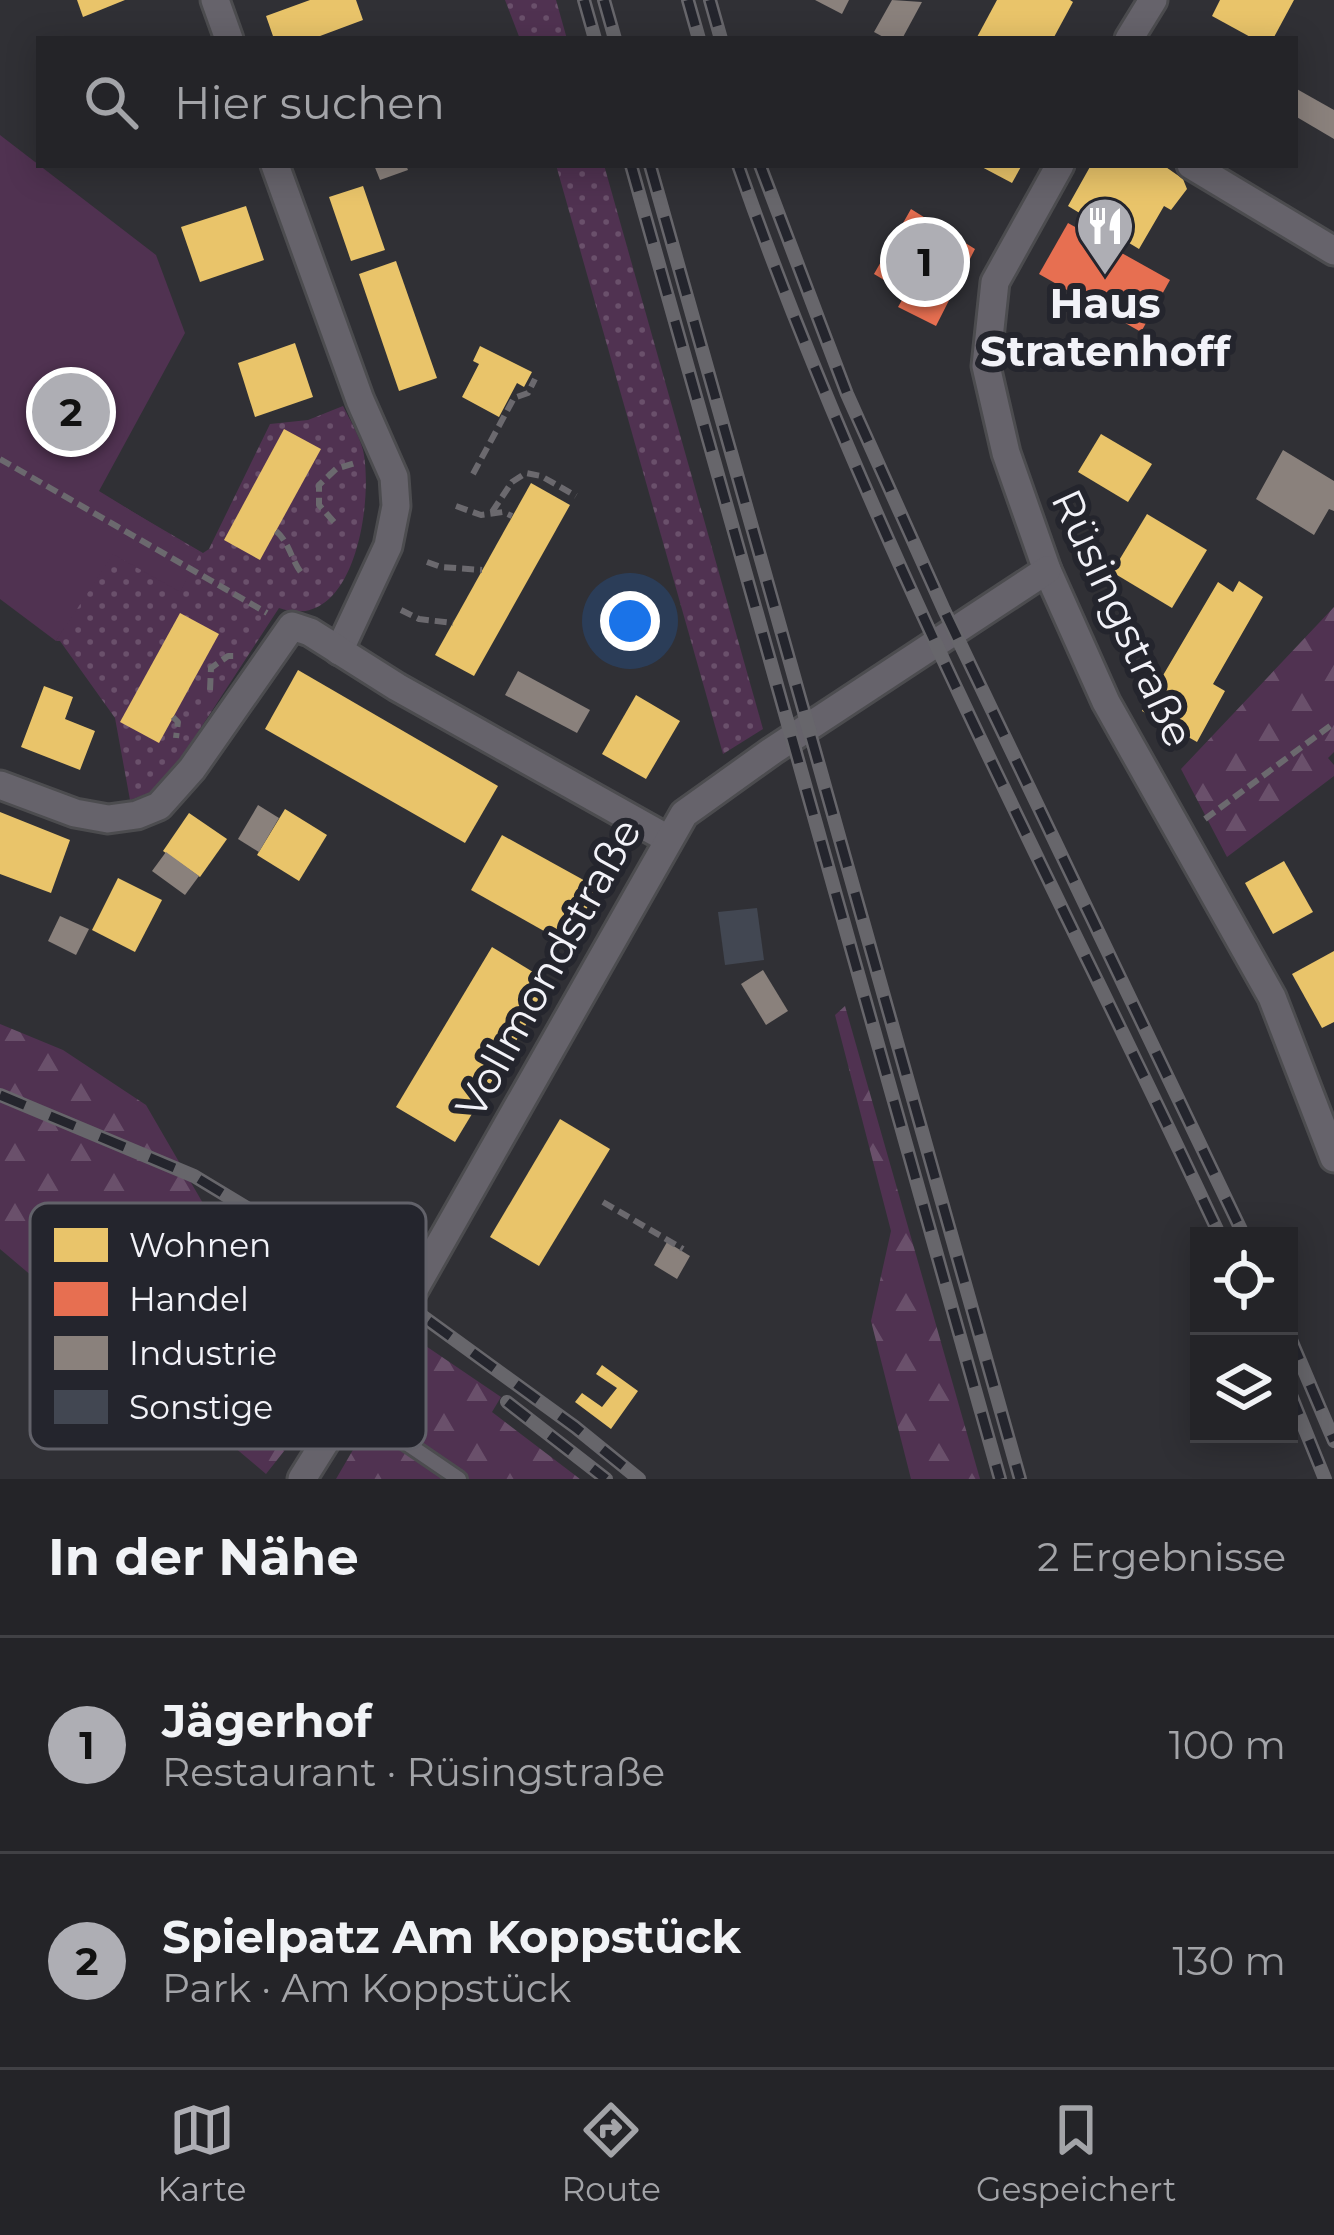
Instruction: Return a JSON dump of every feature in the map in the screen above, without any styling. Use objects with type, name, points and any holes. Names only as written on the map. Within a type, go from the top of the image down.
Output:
[{"type":"street","points":[[215,0],[228,36]]},
{"type":"street","points":[[1131,36],[1153,0]]},
{"type":"street","points":[[276,168],[360,400],[394,477],[396,506],[388,546],[339,651]]},
{"type":"street","name":"Rüsingstraße","points":[[1058,168],[995,282],[986,367],[1006,453],[1047,570],[1106,702],[1272,997],[1334,1158]]},
{"type":"street","points":[[1196,168],[1334,250]]},
{"type":"street","name":"Vollmondstraße","points":[[426,1269],[684,814],[1047,570]]},
{"type":"street","points":[[0,784],[74,813],[108,818],[137,815],[159,806],[192,770],[292,626],[310,632],[668,839]]},
{"type":"street","name":"Vollmondstraße","points":[[302,1479],[321,1449]]},
{"type":"lane","points":[[415,1449],[459,1479]]},
{"type":"path","points":[[473,474],[514,398],[528,394],[535,379]]},
{"type":"path","points":[[0,460],[280,620]]},
{"type":"path","points":[[334,522],[319,505],[319,485],[336,469],[355,463]]},
{"type":"path","points":[[492,512],[512,482],[526,473],[576,496]]},
{"type":"path","points":[[304,478],[319,485]]},
{"type":"path","points":[[456,506],[481,515],[492,512],[512,517]]},
{"type":"path","points":[[276,532],[286,539],[291,559],[303,575]]},
{"type":"path","points":[[427,562],[482,570]]},
{"type":"path","points":[[401,610],[418,619],[453,623]]},
{"type":"path","points":[[1183,836],[1334,723]]},
{"type":"path","points":[[603,1202],[683,1249]]},
{"type":"green space","points":[[505,0],[556,0],[566,36],[519,36]]},
{"type":"green space","points":[[0,135],[36,163],[36,168],[43,168],[156,255],[185,333],[99,491],[200,553],[180,592],[113,554],[56,641],[0,599]]},
{"type":"green space","points":[[557,168],[605,168],[763,729],[723,754]]},
{"type":"green space","points":[[0,217],[80,481],[203,553],[270,424],[308,420],[343,406],[363,450],[361,529],[342,583],[326,602],[305,611],[279,608],[155,791],[130,800],[115,718],[56,641],[99,565]]},
{"type":"green space","points":[[1334,607],[1334,752],[1328,758],[1334,776],[1227,857],[1181,769]]},
{"type":"green space","points":[[845,1006],[980,1479],[911,1479],[871,1321],[891,1231],[835,1015]]},
{"type":"green space","points":[[0,1024],[63,1050],[146,1105],[203,1203],[30,1203],[30,1274],[0,1249]]},
{"type":"green space","points":[[426,1346],[501,1397],[492,1412],[580,1479],[336,1479],[353,1449],[426,1449]]},
{"type":"green space","points":[[236,1449],[286,1449],[266,1474]]},
{"type":"building: Wohnen","points":[[77,0],[125,0],[83,17]]},
{"type":"building: Wohnen","points":[[310,0],[356,0],[363,20],[320,36],[273,36],[266,16]]},
{"type":"building: Wohnen","points":[[997,0],[1073,2],[1055,36],[978,36]]},
{"type":"building: Wohnen","points":[[1220,0],[1294,0],[1275,36],[1249,36],[1212,16]]},
{"type":"building: Wohnen","points":[[984,168],[1020,168],[1012,183]]},
{"type":"building: Wohnen","points":[[1089,168],[1167,168],[1183,179],[1187,189],[1171,210],[1164,206],[1139,249],[1068,206]]},
{"type":"building: Wohnen","points":[[363,186],[385,250],[351,261],[329,197]]},
{"type":"building: Wohnen","points":[[246,206],[264,260],[200,282],[181,227]]},
{"type":"building: Wohnen","points":[[396,261],[437,378],[399,391],[359,274]]},
{"type":"building: Wohnen","points":[[295,343],[313,397],[255,417],[238,363]]},
{"type":"building: Wohnen","points":[[480,346],[532,372],[524,387],[517,383],[499,417],[462,397],[479,364],[473,361]]},
{"type":"building: Wohnen","points":[[284,429],[321,449],[260,560],[224,540]]},
{"type":"building: Wohnen","points":[[1101,434],[1152,464],[1128,502],[1078,472]]},
{"type":"building: Wohnen","points":[[531,483],[570,505],[474,676],[435,655]]},
{"type":"building: Wohnen","points":[[1147,514],[1207,550],[1172,608],[1112,572]]},
{"type":"building: Wohnen","points":[[1239,581],[1263,597],[1213,684],[1225,691],[1197,742],[1142,711],[1218,582],[1233,592]]},
{"type":"building: Wohnen","points":[[180,613],[219,634],[159,743],[120,722]]},
{"type":"building: Wohnen","points":[[298,670],[498,786],[465,843],[265,729]]},
{"type":"building: Wohnen","points":[[44,686],[73,697],[65,719],[95,731],[80,770],[21,747]]},
{"type":"building: Wohnen","points":[[636,695],[680,721],[646,779],[602,754]]},
{"type":"building: Wohnen","points":[[285,809],[327,835],[299,881],[257,855]]},
{"type":"building: Wohnen","points":[[0,812],[70,840],[51,893],[0,874]]},
{"type":"building: Wohnen","points":[[189,813],[227,839],[200,877],[163,851]]},
{"type":"building: Wohnen","points":[[502,835],[598,888],[567,944],[471,890]]},
{"type":"building: Wohnen","points":[[1284,861],[1313,912],[1273,934],[1245,883]]},
{"type":"building: Wohnen","points":[[118,878],[162,900],[135,952],[92,930]]},
{"type":"building: Wohnen","points":[[492,947],[551,983],[455,1142],[396,1107]]},
{"type":"building: Wohnen","points":[[1334,951],[1334,1022],[1322,1028],[1292,974]]},
{"type":"building: Wohnen","points":[[560,1119],[610,1149],[539,1266],[490,1237]]},
{"type":"building: Wohnen","points":[[602,1365],[638,1391],[611,1429],[575,1402],[582,1393],[602,1407],[617,1388],[596,1374]]},
{"type":"building: Handel","points":[[911,209],[975,249],[936,326],[898,307],[906,293],[874,274]]},
{"type":"building: Handel","name":"Haus Stratenhoff","points":[[1068,223],[1170,280],[1141,332],[1039,274]]},
{"type":"building: Industrie","points":[[815,0],[849,0],[842,14]]},
{"type":"building: Industrie","points":[[892,0],[922,2],[904,36],[874,32]]},
{"type":"building: Industrie","points":[[1298,90],[1334,110],[1334,139],[1298,118]]},
{"type":"building: Industrie","points":[[375,168],[408,170],[380,180]]},
{"type":"building: Industrie","points":[[1283,450],[1334,481],[1334,511],[1329,509],[1314,535],[1256,499]]},
{"type":"building: Industrie","points":[[518,671],[590,710],[577,733],[505,695]]},
{"type":"building: Industrie","points":[[258,805],[279,818],[259,852],[238,839]]},
{"type":"building: Industrie","points":[[166,852],[199,876],[185,895],[152,871]]},
{"type":"building: Industrie","points":[[60,916],[89,929],[76,955],[48,941]]},
{"type":"building: Industrie","points":[[763,970],[788,1011],[766,1025],[741,984]]},
{"type":"building: Industrie","points":[[667,1242],[690,1256],[677,1279],[654,1265]]},
{"type":"building: Sonstige","points":[[757,908],[764,960],[725,965],[718,912]]},
{"type":"railway","points":[[584,0],[594,36]]},
{"type":"railway","points":[[604,0],[614,36]]},
{"type":"railway","points":[[688,0],[698,36]]},
{"type":"railway","points":[[710,0],[720,36]]},
{"type":"railway","points":[[632,168],[1000,1479]]},
{"type":"railway","points":[[651,168],[1020,1479]]},
{"type":"railway","points":[[739,168],[844,439],[903,573],[1216,1227]]},
{"type":"railway","points":[[761,168],[847,394],[944,610],[1240,1227]]},
{"type":"railway","points":[[0,1095],[194,1176],[239,1203]]},
{"type":"railway","points":[[426,1319],[639,1479]]},
{"type":"railway","points":[[1298,1356],[1334,1441]]},
{"type":"railway","points":[[507,1402],[606,1479]]},
{"type":"railway","points":[[1298,1412],[1325,1479]]},
{"type":"place","name":"Jägerhof","points":[[925,262]]},
{"type":"place","name":"Haus Stratenhoff","points":[[1105,277]]},
{"type":"place","name":"Spielpatz Am Koppstück","points":[[71,412]]}]
